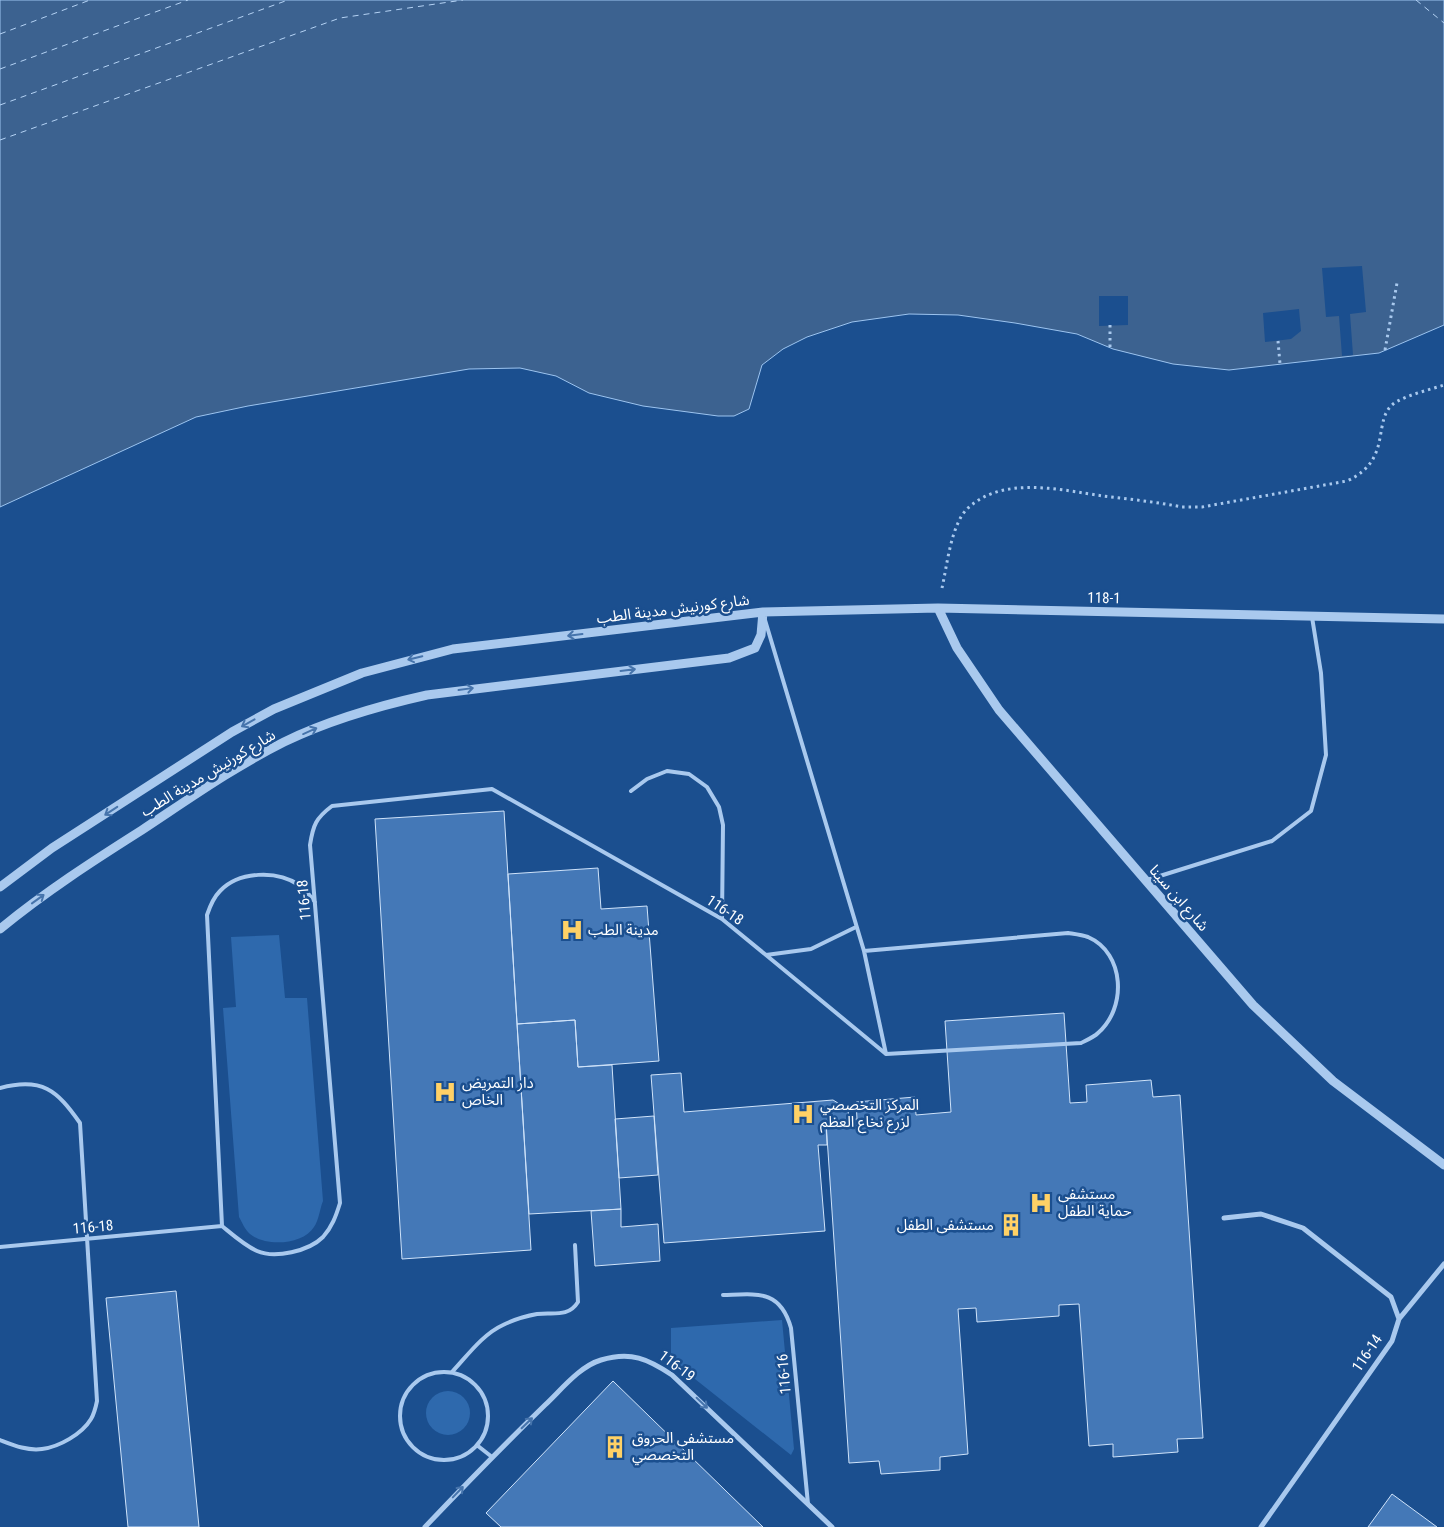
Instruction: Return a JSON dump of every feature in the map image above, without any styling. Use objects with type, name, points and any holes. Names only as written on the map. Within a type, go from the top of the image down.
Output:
[{"type":"street","name":"118-1","points":[[763,612],[938,608],[1444,619]]},
{"type":"street","name":"شارع ابن سينا","points":[[938,608],[958,648],[999,710],[1253,1005],[1292,1044],[1370,1110],[1444,1165]]},
{"type":"street","name":"شارع كورنيش مدينة الطب","points":[[0,887],[52,848],[232,732],[274,709],[362,673],[453,649],[763,612],[761,636],[755,648],[730,658],[427,695],[382,706],[319,727],[284,742],[219,780],[61,882],[0,929]]},
{"type":"street","points":[[1224,1218],[1261,1214],[1303,1228],[1391,1297],[1399,1319]]},
{"type":"street","points":[[1399,1319],[1444,1264]]},
{"type":"street","name":"116-14","points":[[1261,1527],[1392,1341],[1399,1319]]},
{"type":"street","name":"116-19","points":[[425,1527],[492,1457],[577,1374],[599,1360],[624,1355],[650,1360],[672,1375],[832,1527]]},
{"type":"lane","points":[[763,612],[864,952],[886,1054],[1081,1043],[1098,1033],[1112,1014],[1119,993],[1118,973],[1106,952],[1088,937],[1068,933],[864,952]]},
{"type":"lane","points":[[1146,881],[1272,841],[1311,811],[1326,755],[1321,672],[1312,617]]},
{"type":"lane","points":[[631,791],[647,779],[667,771],[689,774],[707,787],[719,807],[723,825],[722,919]]},
{"type":"lane","name":"116-18","points":[[0,1247],[222,1226],[242,1243],[259,1252],[278,1255],[299,1250],[322,1239],[335,1221],[340,1203],[310,845],[312,827],[322,813],[332,806],[492,789],[722,919],[886,1054]]},
{"type":"lane","points":[[222,1226],[207,915],[212,902],[221,890],[257,874],[278,875],[300,885],[315,902]]},
{"type":"lane","points":[[766,955],[811,949],[856,927]]},
{"type":"lane","points":[[0,1088],[17,1084],[41,1086],[63,1099],[80,1123],[97,1401],[92,1419],[78,1433],[61,1443],[42,1449],[20,1447],[0,1440]]},
{"type":"lane","points":[[452,1372],[475,1347],[502,1325],[536,1314],[564,1313],[573,1310],[578,1302],[575,1246]]},
{"type":"lane","name":"116-16","points":[[722,1295],[762,1294],[776,1301],[787,1313],[791,1328],[808,1504]]},
{"type":"lane","points":[[452,1372],[467,1378],[479,1388],[486,1401],[489,1416],[486,1432],[478,1446],[466,1456],[451,1461],[437,1460],[424,1456],[413,1448],[403,1431],[400,1411],[404,1398],[411,1387],[421,1378],[434,1373],[452,1372]]},
{"type":"lane","points":[[478,1446],[492,1457]]},
{"type":"path","points":[[1385,350],[1397,283]]},
{"type":"path","points":[[1110,325],[1110,348]]},
{"type":"path","points":[[1278,342],[1280,364]]},
{"type":"path","points":[[938,608],[956,525],[967,509],[986,496],[1009,490],[1039,488],[1182,507],[1202,507],[1347,481],[1360,475],[1372,464],[1378,451],[1385,414],[1395,403],[1444,385]]},
{"type":"shaded area","points":[[0,0],[1444,0],[1444,325],[1379,353],[1229,370],[1173,364],[1113,349],[1077,334],[1015,323],[958,315],[909,314],[852,322],[807,337],[783,349],[762,365],[749,409],[734,416],[718,416],[643,406],[589,393],[556,376],[520,368],[469,369],[248,406],[196,417],[0,507]]},
{"type":"shaded area","points":[[279,935],[285,998],[307,998],[323,1201],[316,1224],[309,1233],[293,1241],[274,1242],[265,1241],[250,1234],[239,1217],[223,1008],[236,1007],[231,937]]},
{"type":"shaded area","points":[[782,1320],[794,1449],[791,1455],[671,1360],[671,1328]]},
{"type":"shaded area","points":[[448,1391],[460,1395],[466,1401],[470,1413],[466,1425],[460,1431],[448,1435],[436,1431],[430,1425],[426,1413],[430,1401],[436,1395]]},
{"type":"pier","points":[[1362,266],[1366,312],[1350,314],[1353,355],[1342,356],[1339,316],[1326,317],[1322,268]]},
{"type":"pier","points":[[1099,296],[1128,296],[1128,325],[1099,326]]},
{"type":"pier","points":[[1299,309],[1301,331],[1291,339],[1265,342],[1263,313]]},
{"type":"building","points":[[504,811],[531,1250],[402,1259],[375,819]]},
{"type":"building","points":[[598,868],[601,909],[647,906],[659,1061],[578,1067],[575,1020],[517,1024],[508,874]]},
{"type":"building","name":"مستشفى الطفل","points":[[1064,1013],[1070,1103],[1087,1102],[1086,1085],[1151,1080],[1153,1097],[1180,1095],[1203,1438],[1177,1439],[1178,1452],[1113,1457],[1113,1444],[1089,1446],[1079,1304],[1059,1305],[1059,1316],[977,1322],[976,1308],[958,1309],[968,1454],[940,1457],[940,1470],[881,1474],[879,1461],[849,1463],[826,1122],[857,1119],[856,1102],[915,1097],[916,1115],[951,1112],[945,1021]]},
{"type":"building","points":[[575,1020],[578,1067],[612,1065],[621,1209],[529,1214],[517,1024]]},
{"type":"building","points":[[681,1073],[684,1112],[833,1100],[848,1109],[849,1120],[826,1121],[827,1145],[818,1145],[825,1231],[664,1243],[651,1075]]},
{"type":"building","points":[[654,1116],[658,1175],[619,1178],[615,1119]]},
{"type":"building","points":[[621,1209],[621,1227],[658,1224],[660,1261],[595,1266],[591,1211]]},
{"type":"building","points":[[176,1291],[199,1527],[128,1527],[106,1298]]},
{"type":"building","name":"مستشفى الحروق التخصصي","points":[[613,1381],[763,1527],[501,1527],[486,1513]]},
{"type":"building","points":[[1392,1494],[1437,1527],[1368,1527]]},
{"type":"ferry route","points":[[0,34],[90,0]]},
{"type":"ferry route","points":[[0,69],[188,0]]},
{"type":"ferry route","points":[[0,105],[288,0]]},
{"type":"ferry route","points":[[0,140],[340,18],[463,0]]},
{"type":"ferry route","points":[[1416,0],[1444,23]]},
{"type":"place","name":"مدينة الطب","points":[[572,930]]},
{"type":"place","name":"دار التمريض الخاص","points":[[445,1092]]},
{"type":"place","name":"المركز التخصصي لزرع نخاع العظم","points":[[803,1114]]},
{"type":"place","name":"مستشفى حماية الطفل","points":[[1041,1203]]},
{"type":"place","name":"مستشفى الطفل","points":[[1011,1225]]},
{"type":"place","name":"مستشفى الحروق التخصصي","points":[[615,1447]]}]
